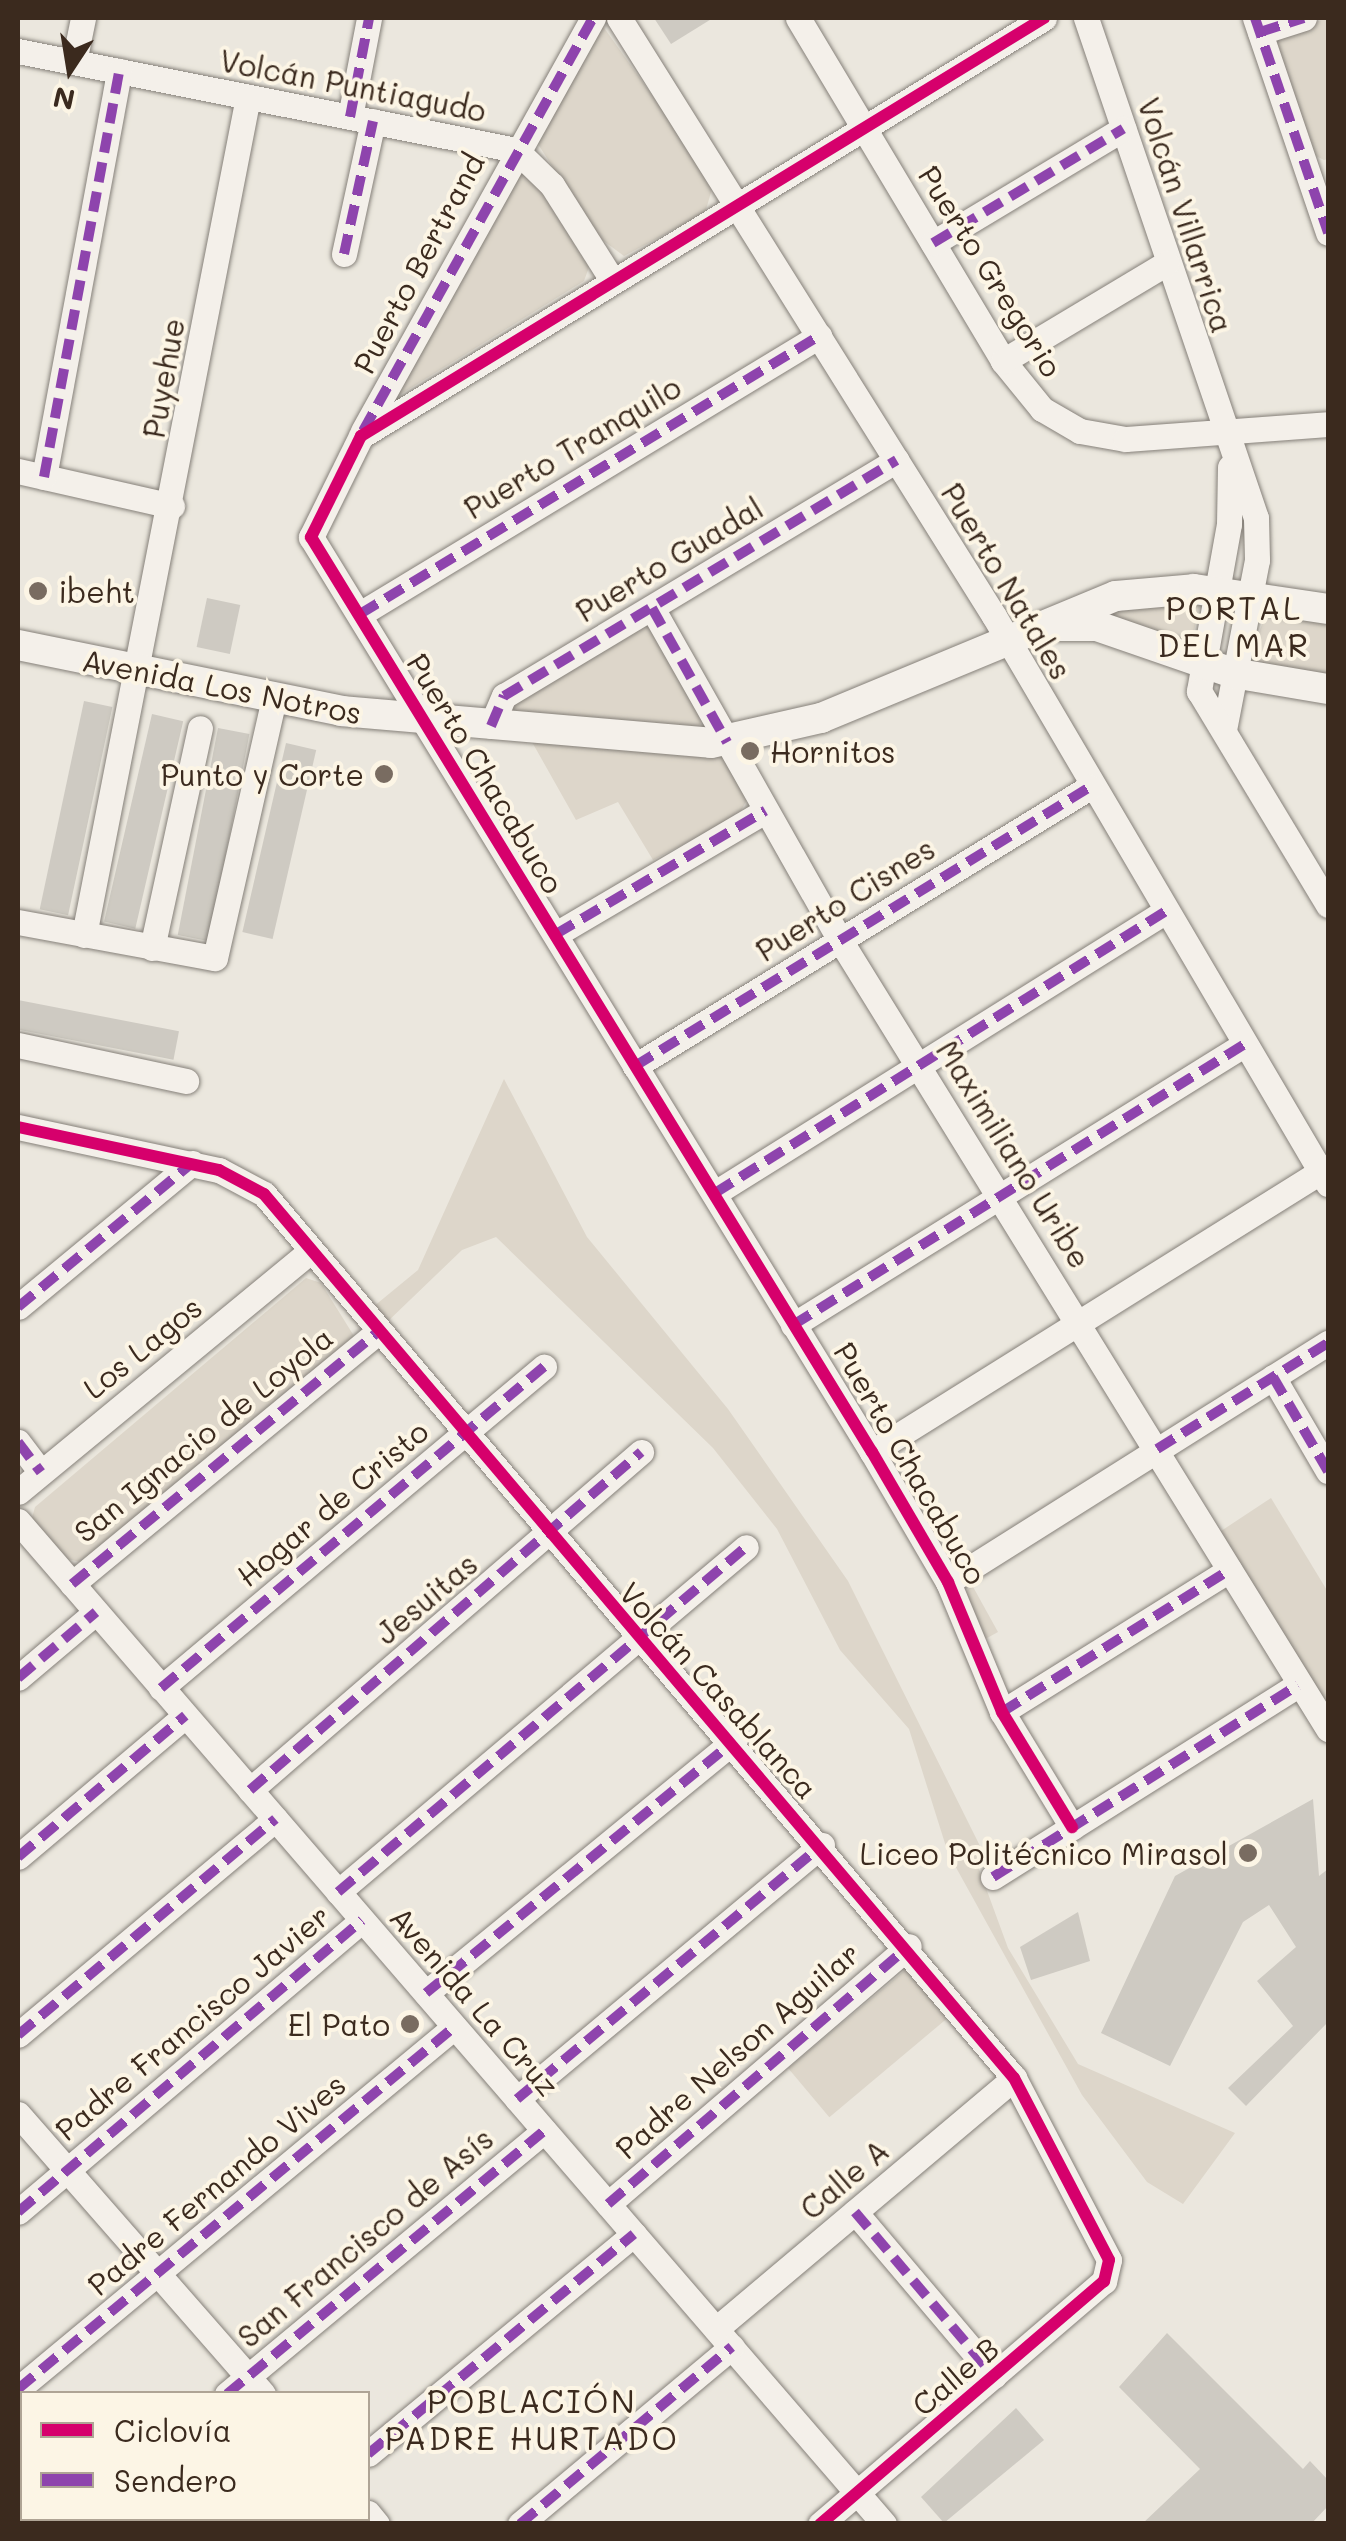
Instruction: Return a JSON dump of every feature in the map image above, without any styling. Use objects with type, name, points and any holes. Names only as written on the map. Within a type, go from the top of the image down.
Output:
[{"type":"main road","name":"Avenida Los Notros","points":[[18,646],[274,698],[425,720],[727,742],[821,718],[1116,596],[1212,592],[1328,609]]},
{"type":"main road","name":"Avenida Los Notros","points":[[1006,639],[1080,624],[1233,672],[1328,689]]},
{"type":"street","points":[[74,62],[82,18]]},
{"type":"street","points":[[344,254],[369,18]]},
{"type":"street","name":"Puerto Bertrand","points":[[361,436],[516,150],[593,18]]},
{"type":"street","name":"Puerto Natales","points":[[619,18],[1006,639],[1090,787],[1326,1174]]},
{"type":"street","name":"Puerto Gregorio","points":[[798,18],[1003,361],[1042,409],[1080,430],[1124,438],[1328,424]]},
{"type":"street","points":[[361,436],[1044,18]]},
{"type":"street","name":"Volcán Villarrica","points":[[1086,18],[1260,540],[1224,730]]},
{"type":"street","points":[[1304,18],[1258,25],[1320,170],[1328,233]]},
{"type":"street","name":"Volcán Puntiagudo","points":[[18,51],[516,150],[552,185],[612,280]]},
{"type":"street","points":[[44,477],[119,71]]},
{"type":"street","name":"Puyehue","points":[[84,935],[142,670],[248,97]]},
{"type":"street","points":[[932,243],[1123,129]]},
{"type":"street","points":[[1003,361],[1168,263]]},
{"type":"street","name":"Puerto Tranquilo","points":[[360,614],[819,336]]},
{"type":"street","name":"Volcán Villarrica","points":[[1198,662],[1230,524],[1224,432]]},
{"type":"street","name":"Puerto Chacabuco","points":[[361,436],[311,537],[872,1452],[948,1582],[1002,1712],[1072,1828]]},
{"type":"street","name":"Puerto Guadal","points":[[491,726],[504,696],[896,460]]},
{"type":"street","points":[[18,472],[172,506]]},
{"type":"street","name":"Maximiliano Uribe","points":[[652,608],[840,940],[1002,1193],[1328,1730]]},
{"type":"street","points":[[1198,662],[1199,691],[1328,905]]},
{"type":"street","points":[[18,922],[210,960],[218,953],[274,698]]},
{"type":"street","points":[[152,948],[200,728]]},
{"type":"street","name":"Puerto Cisnes","points":[[634,1066],[1090,787]]},
{"type":"street","points":[[556,934],[765,811]]},
{"type":"street","points":[[715,1193],[1166,911]]},
{"type":"street","points":[[792,1325],[1244,1044]]},
{"type":"street","points":[[18,1046],[186,1082]]},
{"type":"street","name":"Volcán Casablanca","points":[[18,1126],[192,1163],[250,1182],[548,1537],[734,1740],[909,1946],[1014,2078],[1109,2260]]},
{"type":"street","points":[[18,1307],[192,1163]]},
{"type":"street","points":[[872,1452],[1079,1320],[1326,1174]]},
{"type":"street","name":"Los Lagos","points":[[18,1492],[308,1253]]},
{"type":"street","name":"San Ignacio de Loyola","points":[[72,1584],[375,1334]]},
{"type":"street","points":[[948,1582],[1328,1343]]},
{"type":"street","name":"Hogar de Cristo","points":[[161,1688],[544,1367]]},
{"type":"street","points":[[1273,1377],[1328,1470]]},
{"type":"street","points":[[18,1442],[41,1472]]},
{"type":"street","name":"Jesuitas","points":[[250,1790],[642,1452]]},
{"type":"street","name":"Avenida La Cruz","points":[[18,1522],[884,2524]]},
{"type":"street","name":"Padre Francisco Javier","points":[[338,1892],[643,1643],[746,1547]]},
{"type":"street","points":[[1002,1712],[1229,1570]]},
{"type":"street","points":[[18,1678],[96,1612]]},
{"type":"street","points":[[993,1877],[1298,1685]]},
{"type":"street","points":[[18,1857],[186,1716]]},
{"type":"street","points":[[426,1994],[734,1740]]},
{"type":"street","points":[[18,2035],[275,1819]]},
{"type":"street","name":"San Francisco de Asís","points":[[517,2099],[822,1845]]},
{"type":"street","name":"Padre Francisco Javier","points":[[18,2212],[362,1920]]},
{"type":"street","name":"Padre Nelson Aguilar","points":[[608,2204],[909,1946]]},
{"type":"street","name":"Padre Fernando Vives","points":[[18,2389],[454,2027]]},
{"type":"street","name":"Calle A","points":[[520,2524],[855,2212],[1014,2078]]},
{"type":"street","points":[[18,2114],[255,2385]]},
{"type":"street","name":"San Francisco de Asís","points":[[255,2385],[544,2130]]},
{"type":"street","points":[[855,2212],[994,2376]]},
{"type":"street","points":[[370,2452],[634,2234]]},
{"type":"street","name":"Calle B","points":[[820,2524],[1104,2281],[1109,2260]]},
{"type":"shaded area","points":[[1328,18],[1328,159],[1324,160],[1312,154],[1275,45],[1280,33]]},
{"type":"shaded area","points":[[602,25],[714,182],[705,213],[624,256],[597,236],[536,141]]},
{"type":"shaded area","points":[[528,170],[589,267],[584,281],[393,399],[517,172]]},
{"type":"shaded area","points":[[1200,604],[1191,645],[1081,611]]},
{"type":"shaded area","points":[[1266,612],[1328,621],[1328,680],[1249,663]]},
{"type":"shaded area","points":[[646,623],[706,713],[697,730],[510,719],[507,707]]},
{"type":"shaded area","points":[[532,742],[720,754],[748,798],[738,816],[653,860],[618,802],[576,820]]},
{"type":"shaded area","points":[[504,1079],[587,1237],[728,1409],[848,1581],[980,1846],[979,1869],[1008,1948],[1078,2064],[1235,2133],[1183,2204],[1147,2182],[1082,2095],[948,1853],[909,1729],[840,1650],[777,1529],[713,1448],[496,1237],[462,1250],[385,1324],[373,1307],[418,1270]]},
{"type":"shaded area","points":[[306,1278],[321,1283],[354,1336],[85,1563],[62,1558],[32,1518],[35,1507]]},
{"type":"shaded area","points":[[1271,1498],[1328,1592],[1328,1713],[1218,1533]]},
{"type":"shaded area","points":[[972,1585],[998,1632],[978,1643],[965,1593]]},
{"type":"shaded area","points":[[910,1966],[951,2015],[829,2117],[788,2068]]},
{"type":"building","points":[[654,18],[713,18],[671,44]]},
{"type":"building","points":[[207,598],[240,605],[230,654],[197,647]]},
{"type":"building","points":[[84,701],[112,707],[68,915],[40,909]]},
{"type":"building","points":[[152,714],[183,721],[135,929],[104,922]]},
{"type":"building","points":[[218,728],[249,734],[209,941],[178,935]]},
{"type":"building","points":[[286,743],[316,750],[273,939],[242,932]]},
{"type":"building","points":[[18,1000],[179,1031],[173,1060],[18,1030]]},
{"type":"building","points":[[1313,1799],[1319,1876],[1328,1869],[1328,2022],[1246,2106],[1228,2088],[1293,2026],[1257,1981],[1296,1947],[1269,1905],[1243,1922],[1170,2066],[1101,2033],[1175,1876]]},
{"type":"building","points":[[1078,1912],[1090,1961],[1031,1980],[1020,1947]]},
{"type":"building","points":[[1167,2333],[1303,2469],[1310,2461],[1328,2480],[1328,2506],[1311,2524],[1142,2524],[1200,2469],[1119,2387]]},
{"type":"building","points":[[1016,2408],[1044,2440],[944,2523],[921,2497]]},
{"type":"marked path","points":[[350,117],[369,18]]},
{"type":"marked path","points":[[363,431],[593,18]]},
{"type":"marked path","points":[[1255,18],[1328,233]]},
{"type":"marked path","points":[[1260,32],[1304,18]]},
{"type":"marked path","points":[[44,477],[119,71]]},
{"type":"marked path","points":[[344,254],[373,121]]},
{"type":"marked path","points":[[933,243],[1123,129]]},
{"type":"marked path","points":[[360,614],[819,336]]},
{"type":"marked path","points":[[491,726],[504,696],[897,460]]},
{"type":"marked path","points":[[652,608],[727,742]]},
{"type":"marked path","points":[[635,1066],[1090,787]]},
{"type":"marked path","points":[[556,934],[765,811]]},
{"type":"marked path","points":[[715,1193],[1166,911]]},
{"type":"marked path","points":[[793,1325],[1245,1044]]},
{"type":"marked path","points":[[18,1307],[192,1163]]},
{"type":"marked path","points":[[72,1584],[375,1334]]},
{"type":"marked path","points":[[1157,1449],[1328,1343]]},
{"type":"marked path","points":[[161,1688],[544,1367]]},
{"type":"marked path","points":[[1273,1377],[1328,1471]]},
{"type":"marked path","points":[[18,1442],[41,1472]]},
{"type":"marked path","points":[[250,1790],[641,1452]]},
{"type":"marked path","points":[[338,1892],[746,1547]]},
{"type":"marked path","points":[[1002,1712],[1229,1570]]},
{"type":"marked path","points":[[18,1678],[96,1612]]},
{"type":"marked path","points":[[993,1877],[1298,1685]]},
{"type":"marked path","points":[[18,1857],[185,1716]]},
{"type":"marked path","points":[[426,1993],[735,1740]]},
{"type":"marked path","points":[[18,2035],[275,1819]]},
{"type":"marked path","points":[[517,2099],[822,1845]]},
{"type":"marked path","points":[[18,2212],[362,1920]]},
{"type":"marked path","points":[[608,2204],[909,1946]]},
{"type":"marked path","points":[[18,2389],[454,2027]]},
{"type":"marked path","points":[[231,2391],[544,2131]]},
{"type":"marked path","points":[[855,2212],[994,2376]]},
{"type":"marked path","points":[[370,2452],[634,2234]]},
{"type":"marked path","points":[[520,2524],[732,2347]]},
{"type":"marked path","points":[[71,2524],[74,2521]]},
{"type":"marked path","points":[[286,2524],[289,2521]]},
{"type":"cycle path","points":[[1044,18],[361,436],[311,537],[872,1452],[948,1582],[1002,1712],[1072,1827]]},
{"type":"cycle path","points":[[18,1127],[219,1170],[264,1194],[1014,2078],[1109,2260],[1104,2281],[820,2524]]},
{"type":"place","name":"ibeht","points":[[38,591]]},
{"type":"place","name":"Hornitos","points":[[750,751]]},
{"type":"place","name":"Punto y Corte","points":[[384,774]]},
{"type":"place","name":"Liceo Politécnico Mirasol","points":[[1248,1853]]},
{"type":"place","name":"El Pato","points":[[410,2024]]},
{"type":"district","name":"PORTAL DEL MAR","points":[[1234,626]]},
{"type":"district","name":"POBLACIÓN PADRE HURTADO","points":[[532,2420]]}]
